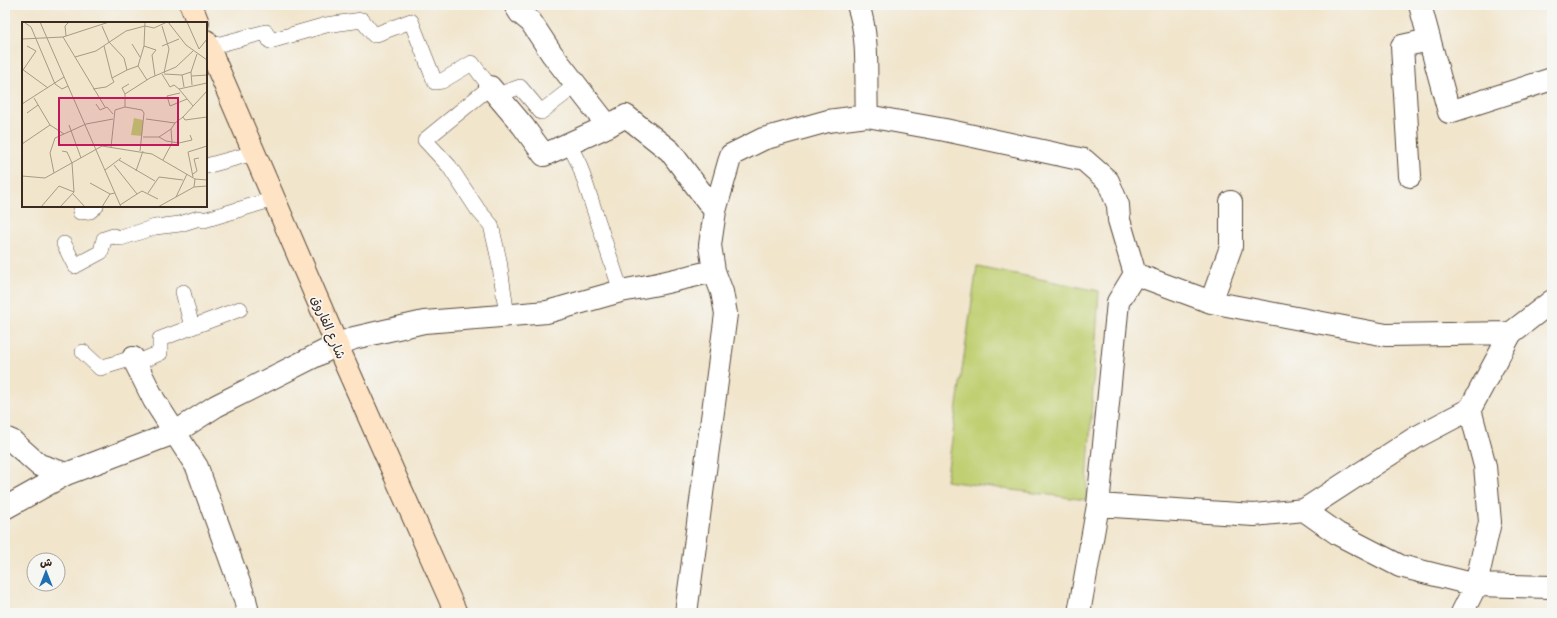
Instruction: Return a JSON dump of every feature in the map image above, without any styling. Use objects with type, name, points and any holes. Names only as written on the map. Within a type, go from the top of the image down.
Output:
[{"type":"main road","points":[[191,5],[198,22]]},
{"type":"main road","name":"شارع الفاروق","points":[[207,44],[336,345],[456,613]]},
{"type":"street","points":[[515,5],[520,13],[531,22],[552,54],[608,126]]},
{"type":"street","points":[[858,5],[862,17],[864,38],[867,116]]},
{"type":"street","points":[[1420,5],[1448,112],[1552,79]]},
{"type":"street","points":[[1410,176],[1402,46],[1429,40]]},
{"type":"street","points":[[494,92],[523,126],[544,155],[608,126],[626,116],[670,151],[715,211]]},
{"type":"street","points":[[686,613],[726,314],[722,292],[714,271],[710,245],[715,211],[731,155],[763,139],[828,121],[867,116],[945,130],[1084,160],[1108,181],[1118,205],[1119,220],[1135,274],[1118,302],[1098,505],[1079,613]]},
{"type":"street","points":[[1211,302],[1231,247],[1231,202]]},
{"type":"street","points":[[5,508],[66,474],[174,433],[216,406],[336,345],[354,338],[424,322],[547,312],[621,291],[714,271]]},
{"type":"street","points":[[1135,274],[1211,302],[1386,335],[1511,334]]},
{"type":"street","points":[[1098,505],[1254,515],[1304,510],[1415,438],[1470,409],[1511,334],[1552,302]]},
{"type":"street","points":[[134,360],[154,400],[197,467],[245,599],[248,613]]},
{"type":"street","points":[[1462,613],[1476,585],[1490,522],[1485,466],[1470,409]]},
{"type":"street","points":[[5,438],[12,441],[39,465],[66,474]]},
{"type":"street","points":[[1304,510],[1338,534],[1400,566],[1476,585],[1552,587]]},
{"type":"lane","points":[[207,44],[266,32],[270,41],[326,25],[362,20],[374,34],[411,21],[435,82],[442,81],[472,63],[494,92]]},
{"type":"lane","points":[[508,316],[499,260],[491,225],[478,210],[449,166],[425,140],[494,92],[520,88],[541,112],[576,85]]},
{"type":"lane","points":[[569,144],[579,164],[621,291]]},
{"type":"lane","points":[[207,166],[254,153]]},
{"type":"lane","points":[[64,244],[75,266],[101,252],[104,239],[113,236],[121,238],[155,227],[180,224],[199,218],[204,220],[274,199]]},
{"type":"lane","points":[[80,212],[90,211],[95,207]]},
{"type":"lane","points":[[182,292],[192,327]]},
{"type":"lane","points":[[83,352],[100,368],[160,353],[160,339],[240,309]]},
{"type":"green space","points":[[977,266],[1099,291],[1086,500],[946,481]]}]
